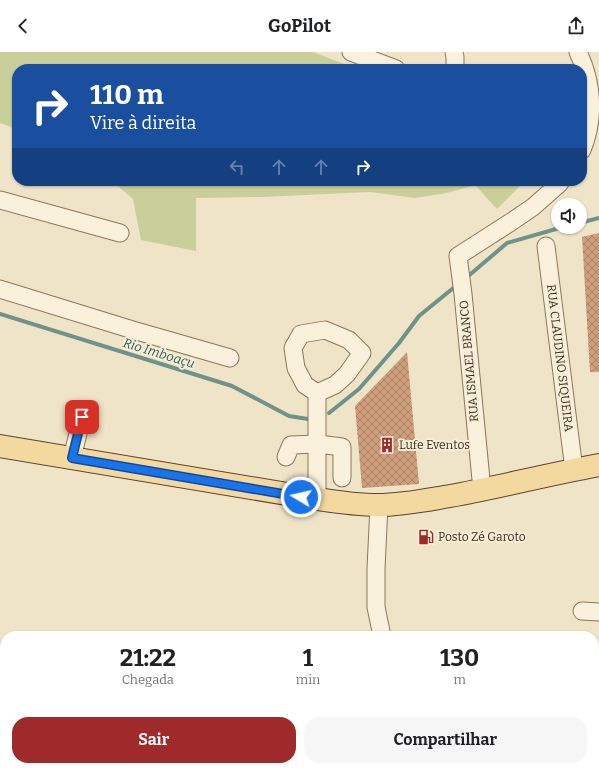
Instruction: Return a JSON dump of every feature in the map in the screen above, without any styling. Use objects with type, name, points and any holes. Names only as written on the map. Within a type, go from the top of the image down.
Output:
[{"type":"main road","points":[[0,446],[317,499],[357,505],[378,506],[420,501],[482,490],[599,465]]},
{"type":"street","points":[[351,52],[383,64]]},
{"type":"street","points":[[454,52],[456,57],[455,64]]},
{"type":"street","points":[[578,52],[584,64]]},
{"type":"street","points":[[587,77],[591,93],[591,118],[587,138]]},
{"type":"street","name":"RUA ISMAEL BRANCO","points":[[482,490],[459,262],[527,211],[555,186]]},
{"type":"street","points":[[0,200],[120,233]]},
{"type":"street","name":"RUA CLAUDINO SIQUEIRA","points":[[546,246],[574,470]]},
{"type":"street","points":[[0,289],[230,358]]},
{"type":"street","points":[[325,330],[349,340],[362,353],[347,374],[335,385],[317,393],[305,385],[296,368],[293,348],[301,334],[325,330]]},
{"type":"street","points":[[317,393],[317,499]]},
{"type":"street","points":[[72,458],[82,417]]},
{"type":"street","points":[[286,457],[291,445],[318,444],[342,447],[342,478]]},
{"type":"street","points":[[378,506],[376,607],[381,631]]},
{"type":"green space","points":[[0,52],[313,52],[344,64],[12,64],[12,127],[0,123]]},
{"type":"green space","points":[[118,186],[472,186],[447,193],[415,198],[370,192],[262,197],[196,198],[196,251],[141,240],[133,199]]},
{"type":"green space","points":[[476,186],[520,186],[497,209]]},
{"type":"building","points":[[599,233],[599,372],[590,372],[582,237]]},
{"type":"building","name":"Lufe Eventos","points":[[407,352],[419,484],[362,488],[355,406]]},
{"type":"waterway","points":[[587,221],[599,218]]},
{"type":"waterway","points":[[466,278],[507,243],[551,230]]},
{"type":"waterway","points":[[329,413],[359,389],[399,343],[419,316],[457,285]]},
{"type":"waterway","name":"Rio Imboaçu","points":[[0,314],[232,386],[289,416],[308,419]]},
{"type":"place","name":"Lufe Eventos","points":[[387,445]]},
{"type":"place","name":"Posto Zé Garoto","points":[[426,537]]},
{"type":"route","points":[[82,417],[72,458],[301,497]]}]
